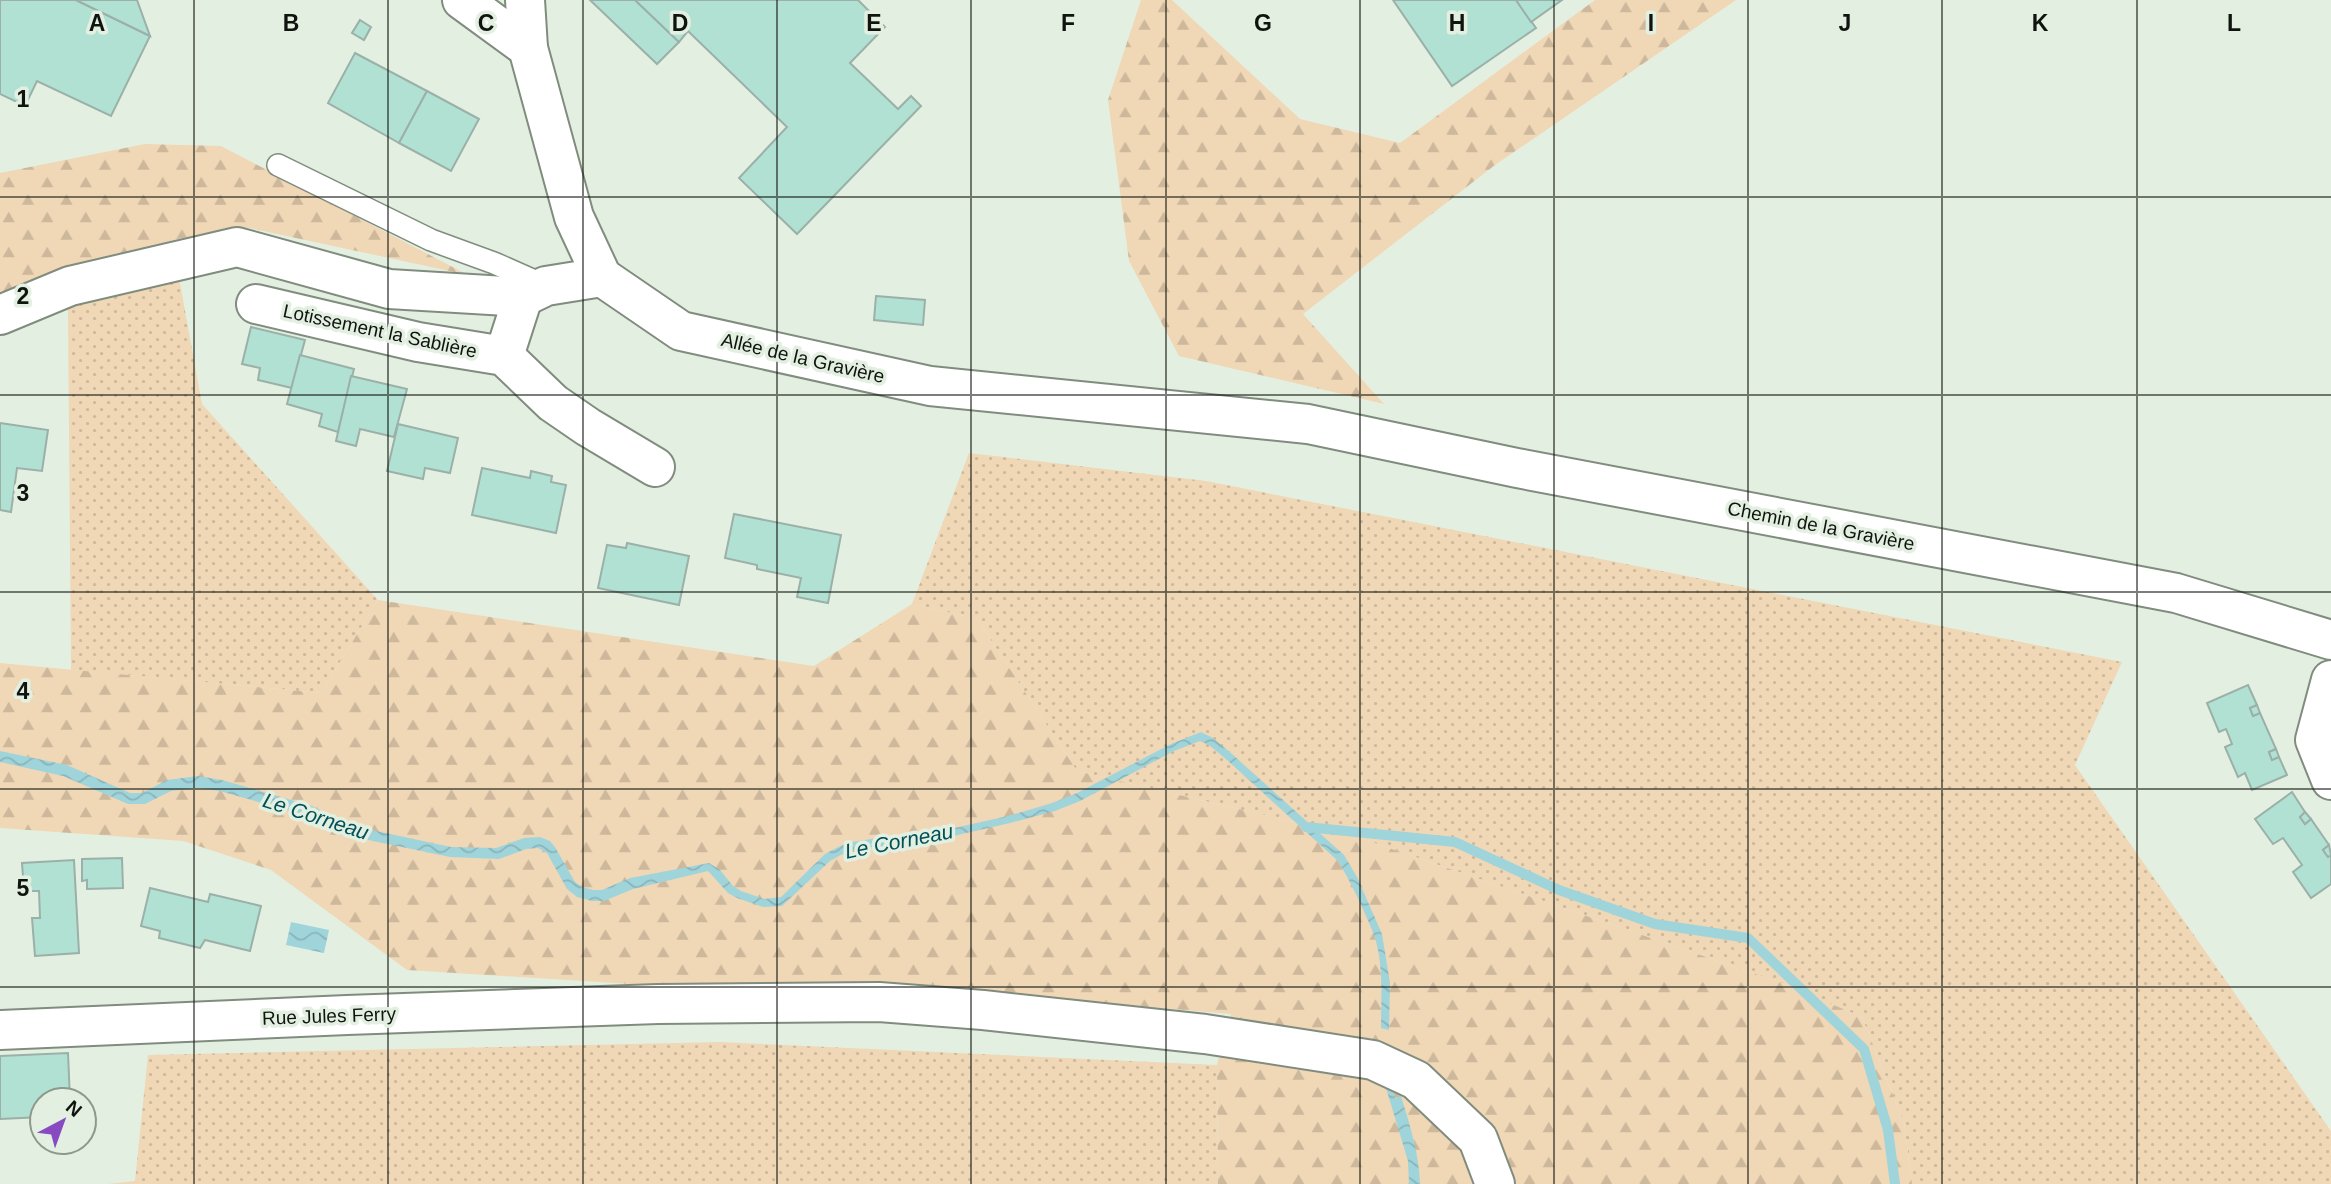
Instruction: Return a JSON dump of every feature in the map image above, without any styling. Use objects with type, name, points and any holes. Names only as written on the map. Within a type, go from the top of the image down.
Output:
[{"type":"street","points":[[462,0],[528,48]]},
{"type":"street","points":[[0,315],[70,286],[237,247],[389,289],[535,291],[602,277],[574,217],[528,48],[525,0]]},
{"type":"street","name":"Allée de la Gravière","points":[[602,277],[681,331],[930,386],[1308,424]]},
{"type":"street","name":"Lotissement la Sablière","points":[[503,356],[535,291]]},
{"type":"street","name":"Lotissement la Sablière","points":[[256,304],[418,342],[503,356],[587,428],[655,467]]},
{"type":"street","name":"Chemin de la Gravière","points":[[1308,424],[1517,468],[2176,593],[2331,640]]},
{"type":"street","points":[[2331,680],[2315,740],[2331,780]]},
{"type":"street","name":"Rue Jules Ferry","points":[[0,1030],[658,1004],[892,1003],[984,1010],[1205,1034],[1373,1060],[1416,1080],[1478,1139],[1495,1184]]},
{"type":"lane","points":[[278,165],[431,240],[494,263],[535,291]]},
{"type":"green space","points":[[1141,0],[1172,0],[1300,119],[1400,143],[1595,0],[1736,0],[1495,165],[1303,314],[1384,404],[1179,356],[1129,261],[1108,100]]},
{"type":"green space","points":[[145,144],[221,146],[468,275],[245,227],[177,239],[0,300],[0,173]]},
{"type":"green space","points":[[176,261],[202,404],[378,600],[321,693],[71,670],[68,309]]},
{"type":"green space","points":[[969,453],[1206,481],[2122,662],[2075,765],[2331,1131],[2331,1184],[1912,1184],[1904,1123],[1862,1017],[1782,983],[1354,836],[1077,771],[977,619],[912,604]]},
{"type":"green space","points":[[378,600],[814,666],[912,604],[977,619],[1077,771],[1354,836],[1782,983],[1862,1017],[1904,1123],[1912,1184],[1218,1184],[1217,1065],[1231,1014],[884,985],[646,985],[407,970],[271,870],[183,841],[0,828],[0,663],[321,693]]},
{"type":"green space","points":[[720,1042],[1217,1065],[1218,1184],[108,1184],[135,1181],[148,1055]]},
{"type":"water","name":"Le Corneau","points":[[1201,732],[1232,754],[1344,855],[1357,877],[1382,934],[1390,983],[1389,1030],[1381,1028],[1381,969],[1374,935],[1358,897],[1338,861],[1227,760],[1200,741],[1174,751],[1080,801],[1055,811],[901,848],[878,846],[848,851],[830,861],[782,906],[763,907],[728,893],[708,871],[633,889],[604,901],[592,901],[577,897],[567,889],[547,853],[538,848],[526,849],[499,859],[450,857],[349,836],[308,816],[220,791],[198,788],[171,791],[145,804],[128,804],[63,776],[0,762],[0,751],[67,765],[130,793],[142,793],[167,780],[198,776],[222,780],[312,806],[353,826],[451,847],[496,848],[524,838],[540,837],[550,841],[555,847],[575,882],[593,890],[602,890],[630,878],[709,863],[720,870],[733,886],[764,899],[781,897],[825,854],[846,843],[877,838],[900,840],[1008,816],[1052,803]]},
{"type":"water","points":[[291,922],[329,930],[324,953],[286,945]]},
{"type":"water","points":[[1393,1086],[1395,1098],[1401,1096],[1411,1129],[1420,1184],[1409,1184],[1408,1161],[1386,1088]]},
{"type":"building","points":[[0,0],[76,0],[150,36],[111,116],[37,81],[25,106],[0,94]]},
{"type":"building","points":[[76,0],[137,0],[150,36]]},
{"type":"building","points":[[590,0],[635,0],[679,42],[657,64]]},
{"type":"building","points":[[635,0],[858,0],[885,27],[850,63],[898,109],[911,96],[921,106],[797,234],[739,178],[787,127],[688,31],[679,42]]},
{"type":"building","points":[[1393,0],[1516,0],[1536,28],[1452,86]]},
{"type":"building","points":[[1516,0],[1562,0],[1531,22]]},
{"type":"building","points":[[360,20],[371,27],[364,40],[352,33]]},
{"type":"building","points":[[355,53],[427,91],[399,143],[328,103]]},
{"type":"building","points":[[427,91],[479,119],[451,171],[399,143]]},
{"type":"building","points":[[876,296],[925,300],[923,325],[874,320]]},
{"type":"building","points":[[251,327],[305,340],[292,388],[258,380],[260,368],[242,364]]},
{"type":"building","points":[[300,355],[354,369],[338,432],[319,426],[322,414],[287,404]]},
{"type":"building","points":[[351,376],[407,389],[394,437],[360,429],[356,446],[336,441]]},
{"type":"building","points":[[0,423],[48,430],[42,471],[17,468],[11,512],[0,510]]},
{"type":"building","points":[[398,424],[458,438],[450,473],[425,468],[423,479],[387,471]]},
{"type":"building","points":[[482,468],[530,478],[531,471],[552,476],[551,482],[566,485],[556,533],[472,515]]},
{"type":"building","points":[[734,514],[841,535],[828,603],[797,597],[801,578],[757,569],[757,565],[725,558]]},
{"type":"building","points":[[627,543],[689,556],[679,605],[598,588],[607,545],[626,548]]},
{"type":"building","points":[[2248,685],[2257,705],[2250,708],[2253,716],[2260,713],[2276,749],[2269,752],[2272,760],[2279,757],[2287,775],[2252,790],[2245,773],[2238,777],[2225,747],[2232,744],[2226,729],[2219,732],[2207,703]]},
{"type":"building","points":[[2257,705],[2260,713],[2253,716],[2250,708]]},
{"type":"building","points":[[2276,749],[2279,757],[2272,760],[2269,752]]},
{"type":"building","points":[[2292,792],[2305,812],[2300,817],[2305,824],[2311,819],[2329,845],[2323,850],[2328,857],[2331,855],[2331,884],[2311,898],[2293,872],[2302,865],[2283,838],[2273,844],[2255,819]]},
{"type":"building","points":[[2305,812],[2311,819],[2305,824],[2300,817]]},
{"type":"building","points":[[2329,845],[2331,855],[2328,857],[2323,850]]},
{"type":"building","points":[[122,858],[123,888],[87,889],[87,880],[82,881],[82,859]]},
{"type":"building","points":[[74,860],[79,953],[35,956],[32,918],[40,918],[39,891],[24,891],[22,863]]},
{"type":"building","points":[[150,888],[208,902],[210,894],[261,906],[250,951],[205,940],[200,948],[159,938],[160,931],[141,926]]},
{"type":"building","points":[[68,1053],[69,1086],[28,1086],[28,1118],[0,1119],[0,1056]]},
{"type":"waterway","points":[[1306,827],[1455,842],[1559,890],[1655,924],[1748,938],[1864,1049],[1888,1130],[1895,1184]]}]
